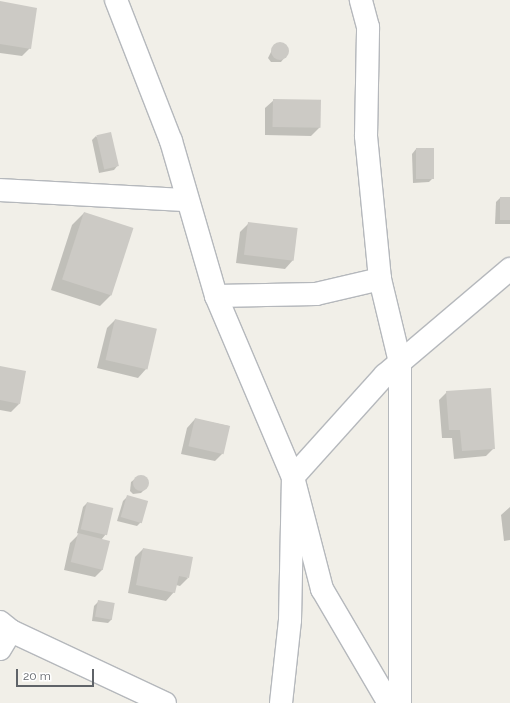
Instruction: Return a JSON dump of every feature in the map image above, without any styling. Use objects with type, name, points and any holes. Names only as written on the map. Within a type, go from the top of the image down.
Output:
[{"type":"street","points":[[116,0],[171,140],[187,200],[206,256],[216,296],[293,477],[322,589],[389,703]]},
{"type":"street","points":[[361,0],[368,26],[366,136],[380,278],[400,362],[400,703]]},
{"type":"street","points":[[0,190],[187,200]]},
{"type":"street","points":[[281,703],[290,620],[293,477],[385,376],[510,269]]},
{"type":"street","points":[[216,296],[316,294],[380,278]]},
{"type":"street","points":[[4,634],[165,703]]},
{"type":"building","points":[[0,1],[37,8],[31,49],[0,44]]},
{"type":"building","points":[[276,42],[284,42],[289,47],[287,58],[284,60],[276,60],[271,55],[271,47]]},
{"type":"building","points":[[273,99],[321,100],[321,128],[273,127]]},
{"type":"building","points":[[111,132],[119,166],[104,169],[96,135]]},
{"type":"building","points":[[416,148],[434,148],[434,179],[416,179]]},
{"type":"building","points":[[500,197],[510,197],[510,220],[500,220]]},
{"type":"building","points":[[84,212],[133,228],[112,296],[62,280]]},
{"type":"building","points":[[248,222],[298,228],[294,261],[244,255]]},
{"type":"building","points":[[115,319],[157,329],[147,370],[106,360]]},
{"type":"building","points":[[0,366],[26,371],[20,404],[0,400]]},
{"type":"building","points":[[491,388],[495,449],[462,451],[460,430],[449,430],[446,391]]},
{"type":"building","points":[[195,418],[230,426],[224,454],[188,446]]},
{"type":"building","points":[[141,475],[147,477],[149,483],[147,489],[141,491],[135,489],[133,483],[135,477]]},
{"type":"building","points":[[127,495],[148,501],[142,523],[121,517]]},
{"type":"building","points":[[87,502],[113,508],[107,535],[81,529]]},
{"type":"building","points":[[78,533],[110,541],[103,570],[71,562]]},
{"type":"building","points":[[143,548],[193,557],[189,578],[179,576],[175,593],[136,585]]},
{"type":"building","points":[[98,600],[115,603],[112,620],[95,617]]}]
